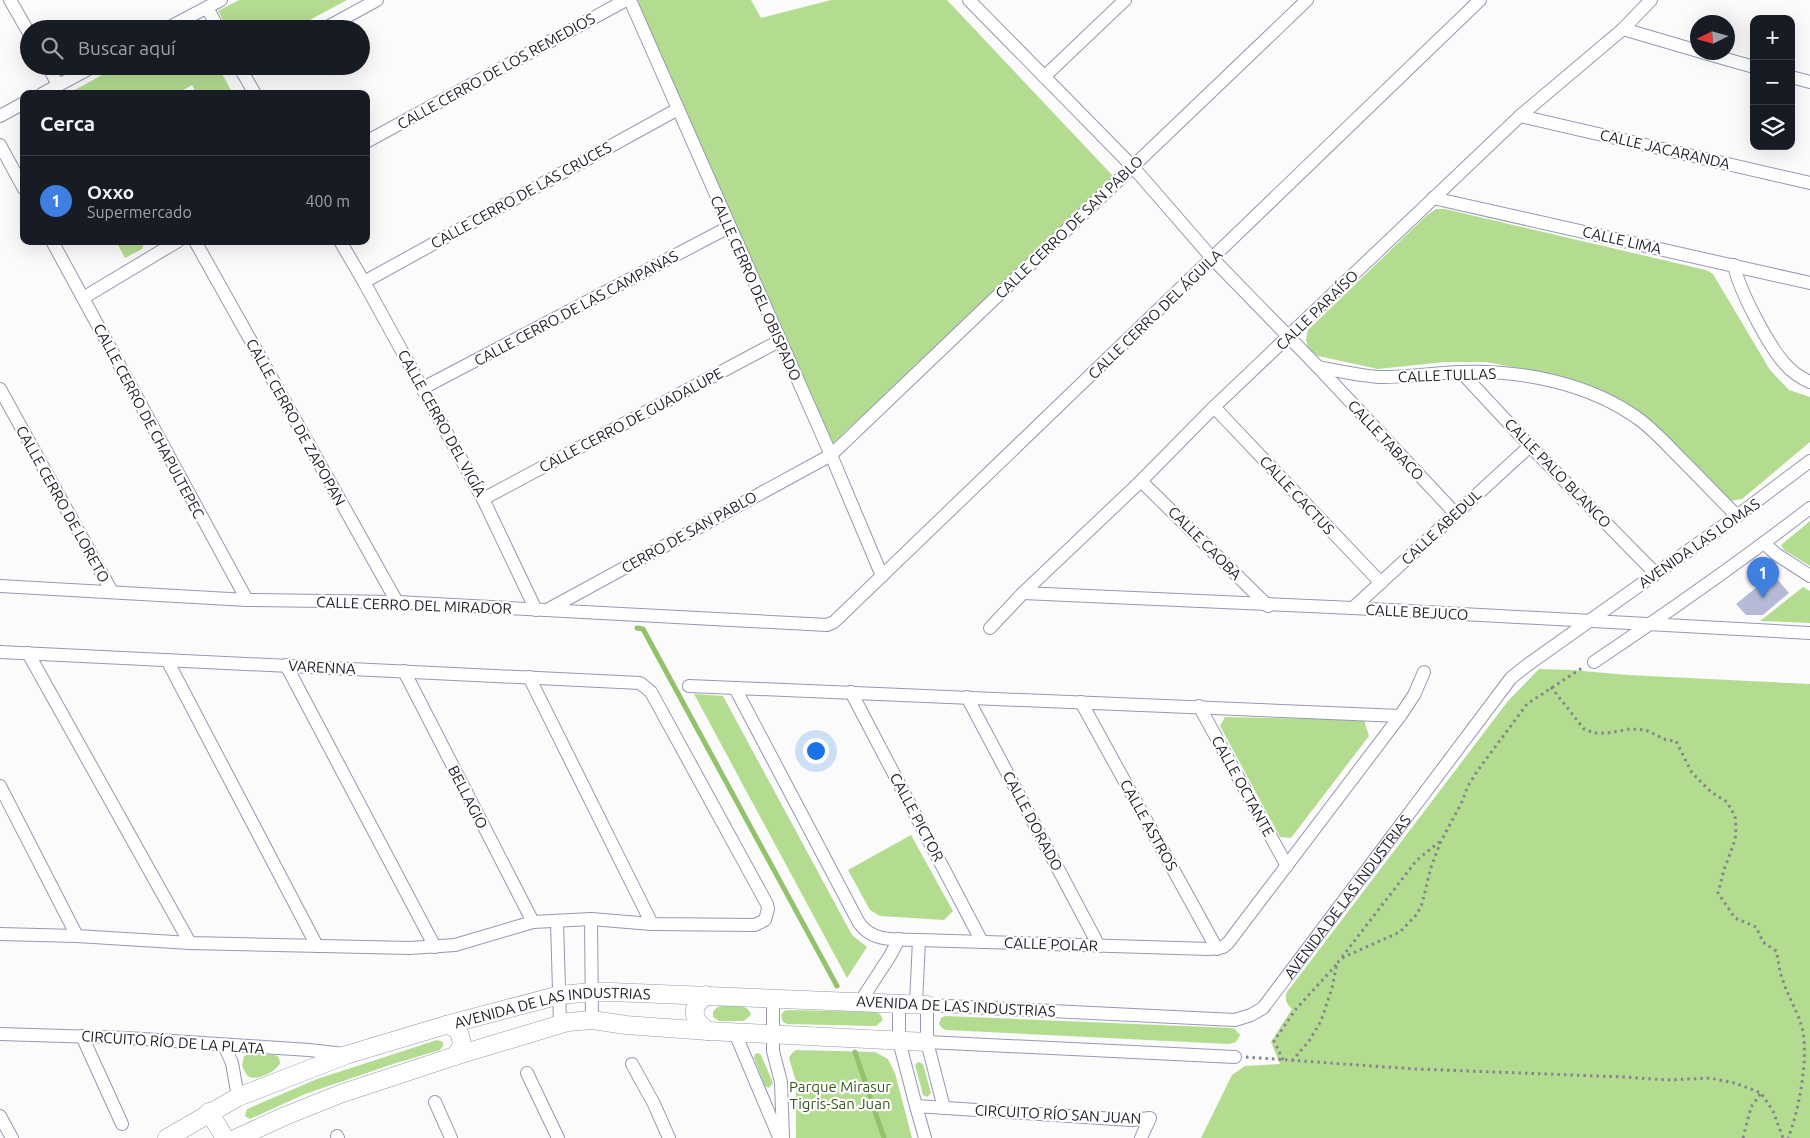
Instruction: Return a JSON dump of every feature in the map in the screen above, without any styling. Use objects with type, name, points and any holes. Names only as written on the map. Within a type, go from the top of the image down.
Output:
[{"type":"street","points":[[10,0],[22,20]]},
{"type":"street","points":[[184,20],[221,0]]},
{"type":"street","points":[[340,20],[377,0]]},
{"type":"street","name":"CALLE CERRO DE LOS REMEDIOS","points":[[370,140],[626,0]]},
{"type":"street","name":"CALLE CERRO DEL OBISPADO","points":[[630,0],[831,455],[882,576]]},
{"type":"street","name":"CALLE TABACO","points":[[969,0],[1132,167],[1212,258],[1318,367],[1455,513]]},
{"type":"street","points":[[1044,77],[1125,0]]},
{"type":"street","name":"CALLE CERRO DE SAN PABLO","points":[[831,455],[1307,0]]},
{"type":"street","name":"CALLE PARAÍSO","points":[[990,628],[1023,593],[1141,481],[1214,407],[1520,116],[1623,29],[1651,0]]},
{"type":"street","name":"CALLE CERRO DEL ÁGUILA","points":[[827,625],[834,622],[882,576],[1478,1]]},
{"type":"street","points":[[207,8],[213,20]]},
{"type":"street","points":[[1623,29],[1690,49]]},
{"type":"street","points":[[1729,60],[1750,66]]},
{"type":"street","points":[[53,75],[58,85]]},
{"type":"street","points":[[49,90],[77,75]]},
{"type":"street","points":[[244,75],[253,90]]},
{"type":"street","points":[[1795,78],[1810,82]]},
{"type":"street","points":[[0,116],[20,105]]},
{"type":"street","name":"CALLE CERRO DE LAS CRUCES","points":[[364,282],[678,109]]},
{"type":"street","name":"CALLE JACARANDA","points":[[1520,116],[1810,183]]},
{"type":"street","points":[[0,145],[20,182]]},
{"type":"street","name":"CALLE LIMA","points":[[1434,198],[1810,283]]},
{"type":"street","name":"CALLE CERRO DE LAS CAMPANAS","points":[[423,388],[730,227]]},
{"type":"street","name":"CALLE CERRO DE CHAPULTEPEC","points":[[54,245],[247,600]]},
{"type":"street","points":[[83,298],[171,245]]},
{"type":"street","name":"CALLE CERRO DE ZAPOPAN","points":[[197,245],[397,602]]},
{"type":"street","name":"CALLE CERRO DEL VIGÍA","points":[[342,245],[423,388],[542,610]]},
{"type":"street","points":[[1734,265],[1738,282],[1774,348],[1784,363],[1810,382]]},
{"type":"street","name":"CALLE CERRO DE GUADALUPE","points":[[483,499],[779,341]]},
{"type":"street","name":"CALLE TULLAS","points":[[1318,367],[1379,377],[1461,372],[1514,374],[1545,379],[1587,392],[1619,406],[1641,421],[1667,444],[1737,516]]},
{"type":"street","name":"CALLE PALO BLANCO","points":[[1461,372],[1530,446],[1656,574]]},
{"type":"street","name":"CALLE CERRO DE LORETO","points":[[0,389],[112,592]]},
{"type":"street","name":"CALLE CACTUS","points":[[1214,407],[1380,583]]},
{"type":"street","name":"CALLE ABEDUL","points":[[1353,608],[1530,446]]},
{"type":"street","name":"CERRO DE SAN PABLO","points":[[542,610],[831,455]]},
{"type":"street","name":"AVENIDA LAS LOMAS","points":[[1586,622],[1737,516],[1810,461]]},
{"type":"street","name":"CALLE CAOBA","points":[[1141,481],[1268,606]]},
{"type":"street","points":[[1594,662],[1649,625],[1810,508]]},
{"type":"street","points":[[1764,543],[1810,576]]},
{"type":"street","name":"CALLE CERRO DEL MIRADOR","points":[[0,586],[247,600],[397,602],[827,625]]},
{"type":"street","name":"CALLE BEJUCO","points":[[1023,593],[1268,606],[1353,608],[1810,634]]},
{"type":"street","name":"AVENIDA DE LAS INDUSTRIAS","points":[[167,1138],[238,1096],[346,1055],[446,1025],[560,995],[592,992],[773,998],[1235,1020],[1251,1016],[1263,1008],[1275,994],[1504,686],[1526,666],[1586,622]]},
{"type":"street","name":"VARENNA","points":[[0,652],[636,682],[644,685],[651,692],[768,909],[766,920],[755,926],[652,924]]},
{"type":"street","points":[[28,653],[190,943]]},
{"type":"street","points":[[167,660],[317,946]]},
{"type":"street","points":[[286,665],[435,947]]},
{"type":"street","name":"BELLAGIO","points":[[404,671],[533,922]]},
{"type":"street","points":[[1217,949],[1228,943],[1400,716],[1414,695],[1424,672]]},
{"type":"street","points":[[529,677],[652,924]]},
{"type":"street","points":[[689,686],[1199,706],[1400,716]]},
{"type":"street","name":"CALLE POLAR","points":[[735,688],[859,923],[871,935],[919,940],[1217,949]]},
{"type":"street","name":"CALLE PICTOR","points":[[851,692],[982,942]]},
{"type":"street","name":"CALLE DORADO","points":[[967,697],[1100,946]]},
{"type":"street","name":"CALLE ASTROS","points":[[1081,702],[1217,949]]},
{"type":"street","name":"CALLE OCTANTE","points":[[1199,706],[1287,866]]},
{"type":"street","points":[[0,786],[77,936]]},
{"type":"street","points":[[0,934],[77,936],[190,943],[410,948],[455,944],[533,922],[591,919],[652,924]]},
{"type":"street","points":[[591,919],[592,1020]]},
{"type":"street","points":[[557,922],[560,1024]]},
{"type":"street","points":[[860,1002],[899,939]]},
{"type":"street","points":[[919,940],[914,1004],[899,1041],[925,1138]]},
{"type":"street","points":[[706,996],[696,1005],[695,1017],[696,1022],[708,1032]]},
{"type":"street","points":[[773,998],[773,1051],[781,1082],[783,1138]]},
{"type":"street","points":[[914,1004],[927,1042],[944,1108]]},
{"type":"street","name":"AVENIDA DE LAS INDUSTRIAS","points":[[237,1138],[340,1094],[560,1024],[592,1020],[626,1025],[772,1036],[1236,1057]]},
{"type":"street","points":[[446,1025],[458,1030],[462,1037],[462,1046],[455,1056]]},
{"type":"street","points":[[735,1033],[780,1138]]},
{"type":"street","name":"CIRCUITO RÍO DE LA PLATA","points":[[0,1034],[82,1036],[309,1050],[346,1055]]},
{"type":"street","points":[[82,1036],[122,1124]]},
{"type":"street","points":[[224,1045],[232,1063],[238,1096]]},
{"type":"street","points":[[632,1064],[654,1104],[669,1138]]},
{"type":"street","points":[[527,1073],[558,1138]]},
{"type":"street","points":[[435,1102],[451,1138]]},
{"type":"street","name":"CIRCUITO RÍO SAN JUAN","points":[[916,1106],[1131,1120],[1150,1118],[1141,1138]]},
{"type":"street","points":[[209,1112],[225,1138]]},
{"type":"street","points":[[0,1116],[12,1138]]},
{"type":"path","points":[[1283,1061],[1274,1040],[1296,1009],[1315,987],[1322,982],[1328,972],[1344,957],[1400,932],[1417,914],[1422,904],[1431,867],[1441,841],[1461,804],[1468,786],[1493,752],[1504,733],[1527,704],[1551,687],[1565,681],[1594,662]]},
{"type":"path","points":[[1551,687],[1584,729],[1594,733],[1608,733],[1630,729],[1646,730],[1666,740],[1676,741],[1692,773],[1711,792],[1727,802],[1734,816],[1736,828],[1718,893],[1735,918],[1756,927],[1763,942],[1776,951],[1782,980],[1797,1010],[1803,1033],[1804,1068],[1797,1106],[1788,1138]]},
{"type":"path","points":[[1291,1062],[1309,1041],[1321,1021],[1332,988],[1337,963],[1416,861],[1441,841]]},
{"type":"path","points":[[1236,1057],[1414,1069],[1667,1080],[1710,1078],[1761,1093],[1773,1111],[1783,1138]]},
{"type":"path","points":[[1743,1138],[1751,1107],[1761,1093]]},
{"type":"green space","points":[[239,0],[347,0],[310,20],[223,20],[218,11]]},
{"type":"green space","points":[[635,0],[751,0],[761,18],[831,0],[947,0],[1114,177],[828,448]]},
{"type":"green space","points":[[102,75],[223,75],[231,90],[195,90],[192,85],[183,90],[74,90]]},
{"type":"green space","points":[[1436,209],[1445,209],[1706,270],[1713,274],[1770,370],[1789,390],[1810,397],[1810,442],[1742,499],[1730,501],[1655,429],[1611,395],[1551,374],[1486,362],[1444,362],[1378,369],[1318,356],[1308,348],[1306,339],[1308,330],[1426,216]]},
{"type":"green space","points":[[118,245],[144,245],[142,249],[125,258]]},
{"type":"green space","points":[[1810,521],[1810,566],[1784,550],[1781,545]]},
{"type":"green space","points":[[1803,587],[1810,591],[1810,623],[1760,621]]},
{"type":"green space","points":[[1539,669],[1810,684],[1810,1138],[1201,1138],[1232,1075],[1245,1066],[1280,1064],[1271,1042],[1292,1009],[1286,1002],[1287,992],[1508,701]]},
{"type":"green space","points":[[694,694],[723,696],[852,935],[867,947],[847,978]]},
{"type":"green space","points":[[1225,717],[1364,720],[1369,736],[1291,838],[1280,837],[1220,726]]},
{"type":"green space","points":[[911,835],[953,911],[944,920],[880,916],[870,910],[848,870]]},
{"type":"green space","points":[[720,1006],[743,1006],[751,1015],[744,1021],[719,1021],[713,1017],[713,1012]]},
{"type":"green space","points":[[784,1011],[875,1012],[880,1014],[883,1020],[876,1026],[787,1024],[783,1022],[781,1015]]},
{"type":"green space","points":[[945,1016],[1231,1028],[1235,1029],[1240,1035],[1236,1042],[1229,1044],[946,1030],[939,1024],[941,1018]]},
{"type":"green space","points":[[437,1040],[443,1042],[440,1050],[305,1094],[250,1119],[245,1116],[247,1109],[317,1079]]},
{"type":"green space","name":"Parque Mirasur Tigris-San Juan","points":[[796,1050],[875,1052],[888,1059],[895,1073],[912,1138],[796,1138],[796,1082],[789,1058]]},
{"type":"green space","points":[[250,1054],[276,1055],[280,1063],[266,1075],[256,1078],[248,1076],[242,1065],[244,1056]]},
{"type":"green space","points":[[755,1054],[761,1055],[773,1083],[769,1088],[765,1086],[754,1058]]},
{"type":"green space","points":[[918,1062],[923,1064],[931,1093],[927,1097],[923,1095],[915,1065]]},
{"type":"building","points":[[1773,574],[1789,593],[1763,615],[1746,615],[1736,604]]},
{"type":"waterway","points":[[637,628],[643,629],[837,986]]},
{"type":"waterway","points":[[855,1052],[884,1138]]},
{"type":"place","name":"Oxxo","points":[[1763,598]]}]
